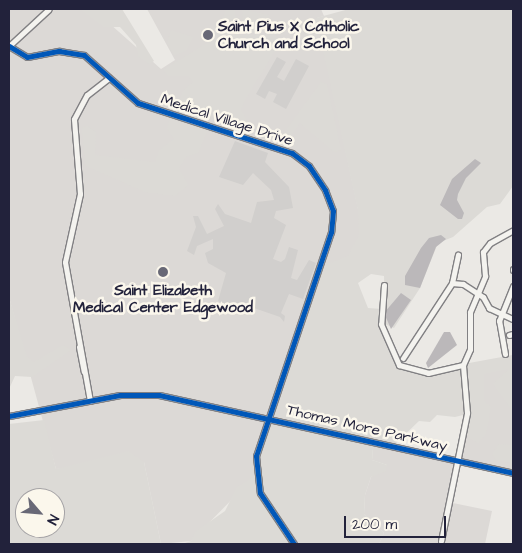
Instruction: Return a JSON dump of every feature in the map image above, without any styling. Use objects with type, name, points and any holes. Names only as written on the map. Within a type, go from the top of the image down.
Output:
[{"type":"street","points":[[9,46],[48,9]]},
{"type":"street","name":"Medical Village Drive","points":[[9,46],[27,57],[78,52],[94,61],[109,78],[138,103],[292,153],[309,166],[327,193],[333,211],[332,232],[256,456],[258,484],[268,508],[294,544]]},
{"type":"street","points":[[90,400],[64,262],[80,194],[74,119],[87,95],[109,78]]},
{"type":"street","points":[[441,541],[468,400],[463,365],[470,349],[468,319],[485,276],[484,250],[513,230]]},
{"type":"street","points":[[403,358],[452,283],[458,255]]},
{"type":"street","points":[[452,283],[463,284],[477,293],[489,308],[513,319]]},
{"type":"street","points":[[384,285],[381,324],[399,365],[428,373],[463,365]]},
{"type":"street","points":[[505,354],[499,325],[513,286]]},
{"type":"street","name":"Thomas More Parkway","points":[[9,416],[130,394],[159,395],[513,473]]},
{"type":"shaded area","name":"Saint Elizabeth Medical Center Edgewood","points":[[9,9],[93,9],[161,69],[175,60],[147,9],[321,9],[324,16],[317,18],[364,237],[256,475],[191,541],[161,544],[144,462],[56,469],[9,297]]},
{"type":"shaded area","points":[[80,9],[122,9],[154,61],[149,64],[138,56],[136,45],[120,27],[104,27]]},
{"type":"shaded area","points":[[235,9],[238,35],[274,34],[281,41],[244,102],[241,110],[249,124],[245,130],[177,109],[183,91],[193,82],[188,76],[168,76],[163,70],[212,40],[226,10]]},
{"type":"shaded area","points":[[242,9],[269,15],[267,26],[258,33],[243,33]]},
{"type":"shaded area","points":[[349,9],[513,9],[513,186],[500,204],[487,207],[453,237],[438,243],[420,288],[394,328],[385,324],[384,276],[371,274],[358,283],[368,308],[382,309],[381,317],[397,363],[420,372],[513,355],[513,407],[511,409],[493,384],[509,369],[484,374],[484,401],[491,407],[486,434],[478,443],[463,435],[467,414],[455,417],[437,415],[430,422],[419,421],[393,446],[379,443],[373,448],[372,460],[387,465],[386,471],[371,477],[365,495],[364,514],[384,533],[379,544],[182,544],[191,541],[195,532],[225,511],[237,487],[256,475],[256,456],[320,267],[348,256],[359,235],[358,211],[316,18]]},
{"type":"shaded area","points":[[171,30],[193,37],[186,51],[174,56],[167,43]]},
{"type":"shaded area","points":[[321,82],[327,84],[341,150],[334,152],[300,123],[287,141],[278,141]]},
{"type":"shaded area","points":[[170,118],[208,130],[198,153],[186,157],[179,168],[188,185],[175,196],[145,192],[86,166],[82,128],[87,126],[96,132],[95,155],[155,162],[159,151],[174,139],[167,128]]},
{"type":"shaded area","points":[[475,159],[481,163],[466,178],[458,194],[457,200],[464,213],[462,219],[458,219],[440,205],[452,179]]},
{"type":"shaded area","points":[[441,235],[446,239],[436,247],[420,288],[405,285],[405,276],[421,248],[429,238]]},
{"type":"shaded area","points":[[401,293],[411,300],[391,329],[384,313]]},
{"type":"shaded area","points":[[9,297],[27,357],[34,362],[63,345],[71,350],[32,377],[15,376],[9,389]]},
{"type":"shaded area","points":[[444,332],[450,332],[457,345],[428,368],[426,363]]},
{"type":"shaded area","points":[[513,355],[513,473],[457,461],[448,502],[492,511],[485,544],[379,544],[384,533],[364,514],[365,495],[371,477],[387,465],[372,460],[373,448],[379,443],[457,460],[467,413],[463,370]]},
{"type":"shaded area","points":[[44,420],[56,469],[128,451],[144,462],[161,544],[9,544],[9,424]]},
{"type":"shaded area","points":[[499,444],[513,445],[513,463],[496,460],[492,454]]},
{"type":"building","points":[[277,57],[286,62],[277,77],[284,81],[296,59],[309,66],[286,109],[273,102],[277,94],[269,91],[265,99],[256,94]]},
{"type":"building","name":"Saint Elizabeth Medical Center Edgewood","points":[[235,141],[268,153],[265,162],[289,187],[293,208],[276,211],[274,218],[286,225],[273,259],[281,262],[285,259],[289,247],[298,250],[291,278],[297,280],[309,260],[316,263],[303,299],[289,294],[281,313],[285,316],[284,322],[280,317],[239,303],[236,310],[218,301],[226,273],[208,263],[205,253],[213,249],[213,239],[197,246],[194,255],[187,251],[196,227],[193,216],[198,216],[207,234],[224,226],[215,209],[218,204],[225,214],[251,223],[257,202],[274,200],[271,190],[253,173],[243,185],[219,177]]},
{"type":"cycle path","points":[[9,46],[27,57],[59,51],[84,55],[138,103],[292,153],[309,166],[325,190],[333,211],[331,232],[256,456],[260,493],[294,544]]},
{"type":"cycle path","points":[[9,416],[120,395],[159,395],[513,473]]},
{"type":"place","name":"Saint Pius X Catholic Church and School","points":[[208,35]]},
{"type":"place","name":"Saint Elizabeth Medical Center Edgewood","points":[[163,272]]}]
